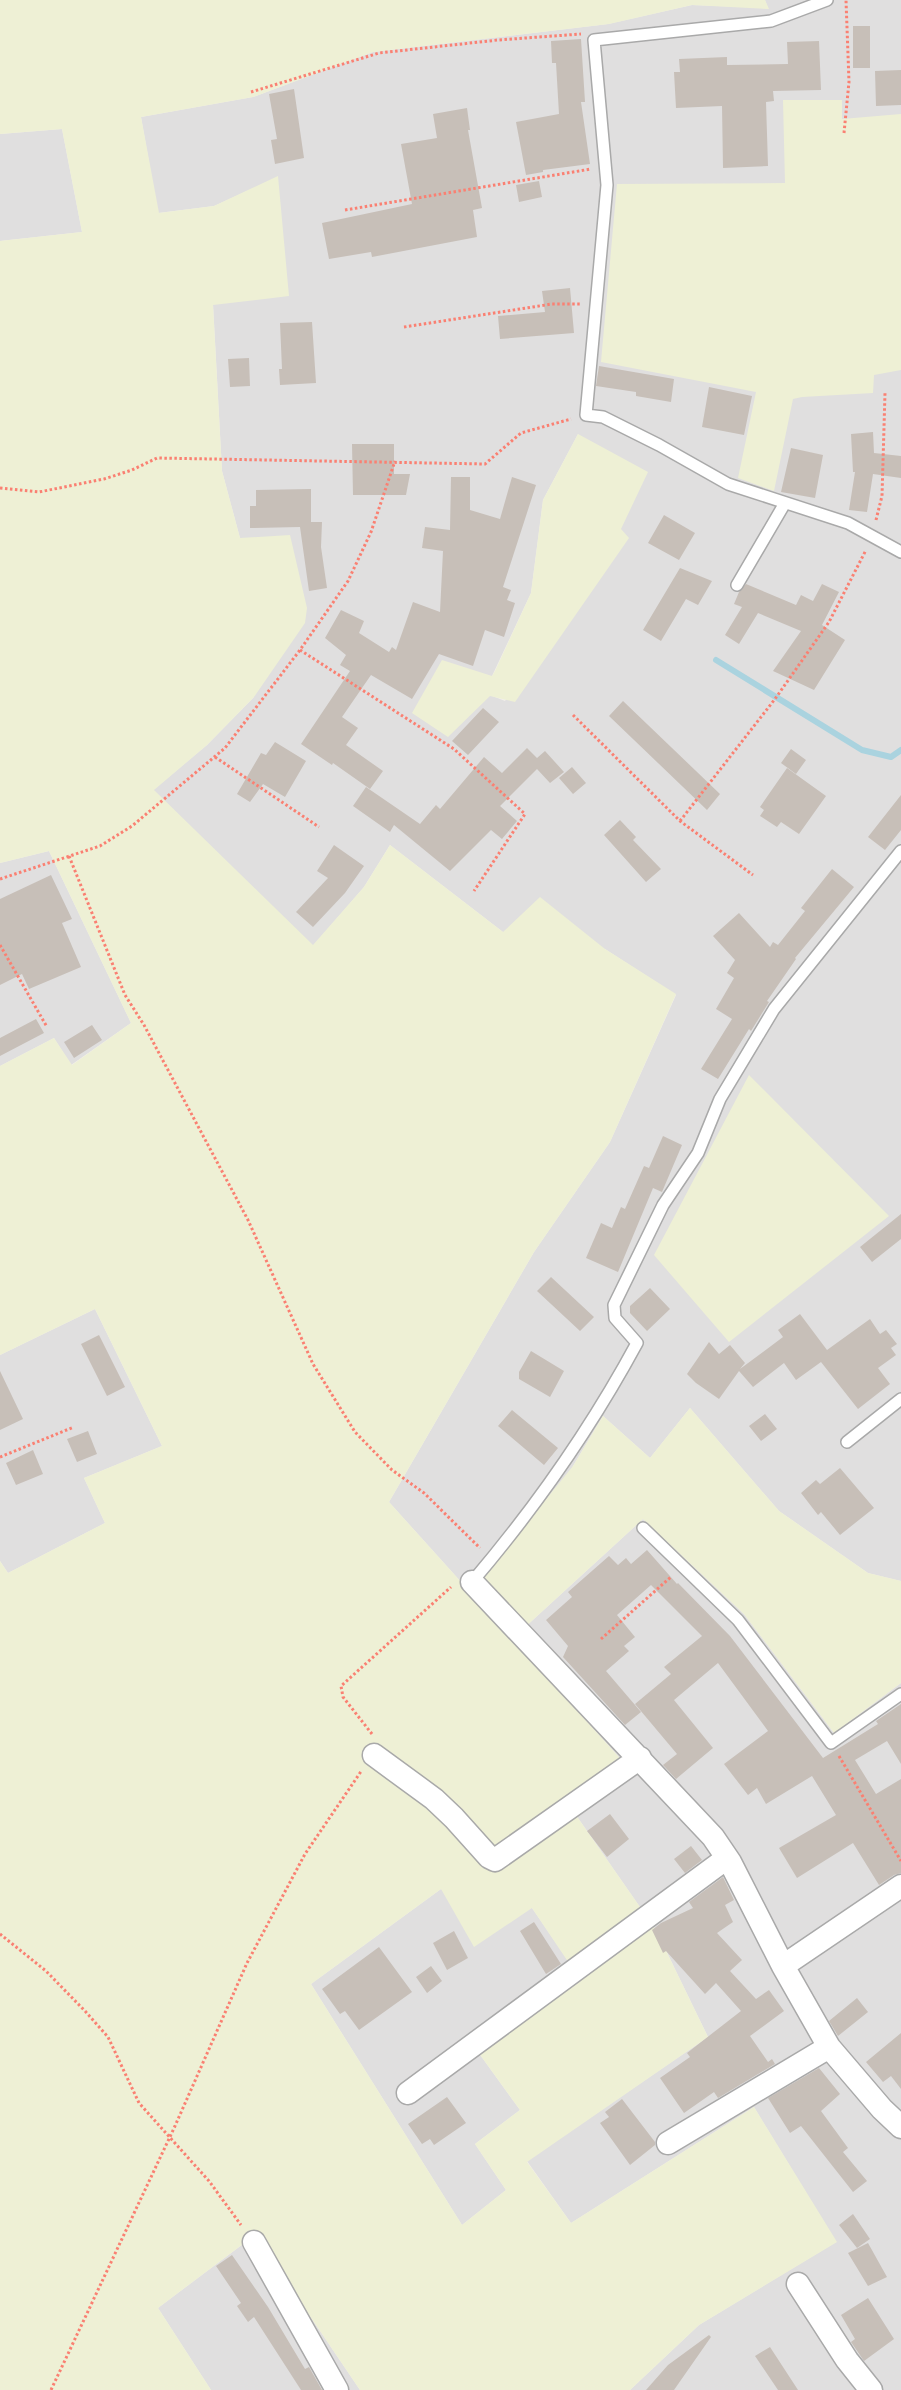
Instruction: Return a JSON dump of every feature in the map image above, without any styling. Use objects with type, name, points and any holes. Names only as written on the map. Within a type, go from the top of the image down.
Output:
[{"type":"street","points":[[472,1582],[694,1815],[727,1858],[783,1966],[829,2047],[882,2109],[901,2127]]},
{"type":"street","points":[[374,1755],[434,1799],[494,1860],[640,1758]]},
{"type":"street","points":[[408,2093],[727,1858]]},
{"type":"street","points":[[783,1966],[901,1886]]},
{"type":"street","points":[[668,2143],[829,2047]]},
{"type":"street","points":[[254,2242],[337,2390]]},
{"type":"street","points":[[798,2284],[847,2360],[871,2390]]},
{"type":"lane","points":[[827,0],[771,21],[594,40],[607,185],[586,415],[603,417],[651,441],[728,484],[848,523],[901,552]]},
{"type":"lane","points":[[737,585],[785,502]]},
{"type":"lane","points":[[472,1582],[492,1559],[571,1452],[614,1385],[637,1343],[615,1318],[614,1305],[663,1205],[698,1153],[720,1099],[774,1009],[901,850]]},
{"type":"lane","points":[[848,1442],[901,1399]]},
{"type":"lane","points":[[643,1528],[738,1620],[831,1743],[901,1694]]},
{"type":"path","points":[[844,132],[848,82],[846,0]]},
{"type":"path","points":[[251,92],[379,53],[586,33],[594,40]]},
{"type":"path","points":[[345,210],[606,167]]},
{"type":"path","points":[[404,327],[552,304],[597,304]]},
{"type":"path","points":[[680,821],[775,699],[829,622],[873,536],[882,496],[885,393]]},
{"type":"path","points":[[0,488],[39,492],[104,479],[132,470],[157,458],[485,464],[522,434],[586,415]]},
{"type":"path","points":[[0,879],[100,846],[132,826],[225,748],[300,650],[348,581],[371,532],[395,461]]},
{"type":"path","points":[[300,650],[454,749],[525,814],[474,891]]},
{"type":"path","points":[[573,715],[680,821],[753,875]]},
{"type":"path","points":[[215,757],[319,828]]},
{"type":"path","points":[[69,856],[125,995],[144,1025],[248,1220],[313,1364],[355,1432],[392,1470],[424,1493],[492,1559]]},
{"type":"path","points":[[0,945],[47,1027]]},
{"type":"path","points":[[0,1457],[74,1427]]},
{"type":"path","points":[[601,1639],[682,1567]]},
{"type":"path","points":[[51,2390],[171,2136],[247,1963],[301,1862],[374,1755],[378,1741],[343,1697],[341,1686],[458,1581],[472,1582]]},
{"type":"path","points":[[831,1743],[901,1861]]},
{"type":"path","points":[[0,1934],[46,1971],[86,2011],[108,2037],[140,2102],[210,2181],[254,2242]]},
{"type":"shaded area","points":[[765,0],[901,0],[901,1581],[868,1573],[779,1511],[690,1408],[650,1458],[603,1416],[573,1466],[523,1629],[643,1519],[744,1614],[834,1733],[901,1683],[901,2390],[630,2390],[699,2325],[836,2242],[754,2107],[571,2223],[527,2161],[708,2037],[656,1930],[571,1808],[626,1765],[389,1502],[534,1252],[610,1142],[676,995],[605,949],[503,932],[390,845],[364,887],[313,946],[153,790],[207,745],[254,697],[240,538],[222,471],[213,304],[278,177],[214,206],[158,213],[141,117],[253,97],[373,52],[608,24],[692,5],[768,8]],"holes":[[[578,434],[621,529],[505,701],[490,695],[492,676],[531,593],[543,500]]]},
{"type":"shaded area","points":[[62,129],[82,232],[0,241],[0,134]]},
{"type":"shaded area","points":[[49,851],[131,1023],[71,1065],[54,1038],[0,1066],[0,863]]},
{"type":"shaded area","points":[[95,1309],[162,1446],[84,1478],[105,1523],[8,1573],[0,1561],[0,1355]]},
{"type":"shaded area","points":[[441,1889],[532,1908],[582,1981],[478,2052],[520,2110],[475,2144],[506,2190],[462,2225],[311,1984]]},
{"type":"shaded area","points":[[255,2235],[360,2390],[211,2390],[158,2308]]},
{"type":"green space","points":[[0,0],[765,0],[769,9],[692,5],[609,24],[373,52],[253,97],[141,117],[159,213],[214,206],[278,176],[289,296],[213,305],[222,471],[240,538],[290,535],[307,608],[305,623],[254,697],[207,745],[154,790],[313,945],[364,887],[390,845],[503,932],[540,897],[605,949],[676,994],[610,1142],[534,1252],[389,1502],[626,1765],[571,1808],[656,1930],[708,2037],[527,2162],[571,2223],[754,2107],[837,2242],[699,2325],[630,2390],[360,2390],[255,2235],[158,2308],[211,2390],[0,2390],[0,1561],[8,1573],[105,1523],[84,1478],[162,1446],[95,1309],[0,1355],[0,1066],[54,1038],[72,1065],[131,1023],[49,851],[0,863],[0,241],[82,232],[62,129],[0,134]],"holes":[[[441,1889],[474,1947],[532,1908],[581,1981],[478,2052],[520,2110],[475,2144],[506,2190],[462,2225],[311,1984]]]},
{"type":"green space","points":[[783,100],[842,100],[842,119],[901,114],[901,370],[874,375],[873,393],[793,399],[774,491],[738,478],[756,392],[601,362],[617,184],[785,183]]},
{"type":"green space","points":[[578,434],[648,472],[621,529],[629,538],[515,702],[490,696],[448,737],[412,713],[442,660],[492,676],[495,671],[531,593],[543,500]]},
{"type":"green space","points":[[749,1075],[889,1216],[729,1342],[654,1255]]},
{"type":"green space","points":[[690,1408],[779,1511],[868,1573],[901,1581],[901,1683],[834,1733],[744,1614],[643,1519],[523,1629],[479,1582],[573,1466],[603,1416],[650,1458]]},
{"type":"building","points":[[853,26],[870,26],[870,68],[853,68]]},
{"type":"building","points":[[581,39],[585,102],[581,102],[590,164],[543,170],[543,172],[526,175],[516,122],[559,114],[556,63],[552,63],[551,41]]},
{"type":"building","points":[[819,41],[821,90],[773,91],[774,101],[766,102],[768,166],[723,168],[722,106],[676,108],[674,72],[680,72],[679,59],[727,57],[727,65],[788,64],[787,42]]},
{"type":"building","points":[[901,70],[901,105],[876,106],[875,71]]},
{"type":"building","points":[[294,89],[304,158],[275,164],[271,140],[277,139],[269,94]]},
{"type":"building","points":[[467,108],[470,130],[468,130],[482,208],[473,210],[477,237],[372,257],[371,252],[329,259],[322,223],[412,204],[401,144],[437,138],[433,114]]},
{"type":"building","points":[[539,181],[542,197],[519,202],[516,185]]},
{"type":"building","points":[[570,288],[574,333],[500,339],[498,316],[545,312],[542,291]]},
{"type":"building","points":[[312,322],[316,383],[280,385],[279,369],[282,369],[280,323]]},
{"type":"building","points":[[249,358],[250,386],[230,387],[228,359]]},
{"type":"building","points":[[599,366],[674,379],[671,402],[636,396],[636,392],[596,386]]},
{"type":"building","points":[[709,387],[752,396],[744,435],[702,427]]},
{"type":"building","points":[[873,432],[874,453],[901,456],[901,478],[873,474],[867,512],[849,510],[855,472],[853,472],[851,434]]},
{"type":"building","points":[[352,444],[394,444],[394,474],[410,474],[406,495],[353,495]]},
{"type":"building","points":[[791,448],[823,455],[815,498],[781,492]]},
{"type":"building","points":[[451,477],[470,477],[470,510],[500,519],[512,477],[536,485],[503,587],[511,590],[507,600],[515,603],[504,637],[485,630],[473,666],[439,654],[412,699],[371,675],[342,717],[358,728],[346,745],[383,771],[370,789],[333,763],[332,765],[301,744],[350,671],[340,665],[346,655],[325,638],[341,610],[364,621],[359,633],[389,652],[392,647],[396,650],[413,602],[440,612],[443,551],[422,548],[425,527],[450,530]]},
{"type":"building","points":[[311,489],[311,522],[322,522],[321,547],[327,588],[309,591],[300,527],[250,528],[250,506],[256,506],[256,490]]},
{"type":"building","points":[[664,515],[695,533],[679,560],[648,543]]},
{"type":"building","points":[[680,568],[712,581],[698,605],[686,599],[661,641],[643,630]]},
{"type":"building","points":[[746,584],[796,605],[801,595],[813,601],[822,584],[839,592],[822,625],[845,640],[814,690],[773,671],[801,631],[758,613],[739,644],[725,635],[742,607],[734,604],[739,592]]},
{"type":"building","points":[[623,701],[720,794],[707,810],[609,716]]},
{"type":"building","points":[[483,708],[499,722],[468,755],[452,741]]},
{"type":"building","points":[[275,742],[306,761],[285,797],[263,784],[250,802],[237,794],[261,753],[266,755]]},
{"type":"building","points":[[527,748],[537,758],[545,751],[564,772],[550,783],[537,769],[500,806],[517,821],[502,839],[491,830],[450,871],[394,825],[390,832],[353,806],[366,787],[420,824],[436,805],[440,809],[484,757],[502,773]]},
{"type":"building","points":[[791,749],[806,760],[796,774],[781,763]]},
{"type":"building","points":[[572,767],[586,783],[573,794],[559,778]]},
{"type":"building","points":[[787,768],[826,796],[799,834],[781,822],[777,827],[760,816],[764,810],[760,807]]},
{"type":"building","points":[[901,795],[901,830],[885,850],[868,837]]},
{"type":"building","points":[[620,820],[636,837],[633,840],[661,869],[646,882],[604,835]]},
{"type":"building","points":[[334,845],[364,866],[345,893],[313,927],[296,912],[328,878],[317,871]]},
{"type":"building","points":[[832,869],[854,887],[795,958],[767,1001],[769,1002],[751,1031],[749,1029],[718,1079],[701,1069],[732,1019],[716,1009],[734,978],[727,973],[735,960],[713,936],[739,913],[770,947],[773,942],[778,945],[805,911],[801,908]]},
{"type":"building","points":[[51,875],[72,919],[62,923],[81,967],[29,989],[22,974],[0,985],[0,899]]},
{"type":"building","points":[[36,1019],[44,1033],[0,1056],[0,1038]]},
{"type":"building","points":[[92,1025],[102,1040],[74,1058],[64,1042]]},
{"type":"building","points":[[663,1136],[682,1145],[662,1192],[653,1188],[618,1272],[586,1258],[601,1223],[612,1228],[621,1207],[625,1209],[644,1166],[649,1168]]},
{"type":"building","points":[[901,1214],[901,1239],[872,1262],[860,1247]]},
{"type":"building","points":[[551,1277],[594,1317],[580,1331],[537,1291]]},
{"type":"building","points":[[650,1288],[670,1309],[647,1331],[630,1313],[630,1306]]},
{"type":"building","points":[[800,1314],[827,1350],[870,1319],[880,1334],[886,1330],[897,1344],[891,1348],[896,1355],[878,1368],[890,1384],[858,1409],[821,1362],[796,1380],[784,1363],[753,1387],[739,1371],[719,1399],[696,1383],[687,1374],[709,1342],[719,1354],[730,1345],[745,1363],[740,1369],[783,1337],[778,1330]]},
{"type":"building","points":[[99,1335],[125,1387],[107,1396],[81,1344]]},
{"type":"building","points":[[531,1351],[564,1371],[550,1397],[519,1379],[519,1372]]},
{"type":"building","points":[[0,1371],[23,1419],[0,1430]]},
{"type":"building","points":[[512,1410],[558,1448],[544,1465],[498,1426]]},
{"type":"building","points":[[765,1414],[777,1429],[761,1441],[749,1426]]},
{"type":"building","points":[[88,1431],[97,1454],[77,1462],[67,1439]]},
{"type":"building","points":[[33,1450],[43,1474],[16,1485],[6,1463]]},
{"type":"building","points":[[840,1468],[874,1508],[840,1535],[821,1512],[818,1515],[801,1493],[816,1480],[820,1484]]},
{"type":"building","points":[[647,1550],[677,1584],[730,1636],[823,1758],[878,1724],[876,1721],[901,1704],[901,1764],[887,1741],[855,1760],[876,1794],[901,1779],[901,1873],[894,1875],[879,1885],[853,1843],[797,1878],[779,1848],[836,1815],[812,1776],[766,1804],[757,1788],[748,1795],[724,1764],[768,1731],[718,1663],[674,1700],[713,1748],[676,1779],[663,1765],[677,1754],[635,1704],[671,1674],[664,1667],[702,1636],[651,1585],[617,1615],[635,1637],[624,1646],[629,1651],[606,1671],[641,1712],[625,1725],[563,1657],[568,1646],[546,1620],[572,1597],[568,1592],[609,1556],[618,1565],[626,1558],[631,1564]]},
{"type":"building","points":[[610,1814],[629,1839],[607,1857],[587,1831]]},
{"type":"building","points":[[691,1846],[702,1860],[685,1873],[674,1859]]},
{"type":"building","points":[[723,1877],[734,1900],[725,1905],[733,1922],[717,1933],[742,1960],[730,1971],[756,1999],[769,1990],[784,2011],[750,2036],[768,2062],[772,2059],[775,2064],[718,2098],[714,2092],[684,2113],[660,2078],[690,2057],[687,2053],[741,2011],[716,1983],[705,1994],[666,1951],[663,1953],[652,1930],[661,1923],[693,1908],[689,1902]]},
{"type":"building","points":[[534,1922],[561,1964],[546,1974],[520,1931]]},
{"type":"building","points":[[454,1931],[468,1958],[447,1970],[433,1943]]},
{"type":"building","points":[[379,1947],[412,1992],[359,2030],[345,2011],[340,2014],[322,1989]]},
{"type":"building","points":[[431,1966],[442,1981],[427,1993],[416,1977]]},
{"type":"building","points":[[857,1998],[868,2012],[838,2036],[829,2021]]},
{"type":"building","points":[[901,2033],[901,2089],[891,2076],[883,2082],[866,2062]]},
{"type":"building","points":[[819,2068],[840,2094],[821,2111],[848,2148],[843,2152],[867,2181],[853,2192],[801,2126],[790,2133],[768,2098]]},
{"type":"building","points":[[447,2097],[466,2123],[434,2145],[430,2139],[422,2144],[408,2124]]},
{"type":"building","points":[[622,2099],[655,2142],[655,2145],[630,2165],[600,2123],[609,2117],[605,2112]]},
{"type":"building","points":[[853,2214],[870,2239],[857,2248],[839,2225]]},
{"type":"building","points":[[868,2243],[887,2277],[868,2286],[848,2253]]},
{"type":"building","points":[[232,2255],[268,2307],[305,2369],[309,2367],[322,2390],[301,2390],[254,2317],[248,2322],[237,2306],[241,2303],[216,2266]]},
{"type":"building","points":[[868,2298],[894,2339],[864,2361],[851,2342],[855,2339],[841,2315]]},
{"type":"building","points":[[709,2335],[711,2337],[674,2390],[646,2390],[668,2365]]},
{"type":"building","points":[[770,2347],[798,2390],[778,2390],[755,2356]]},
{"type":"waterway","points":[[716,660],[862,750],[891,757],[901,750]]}]
